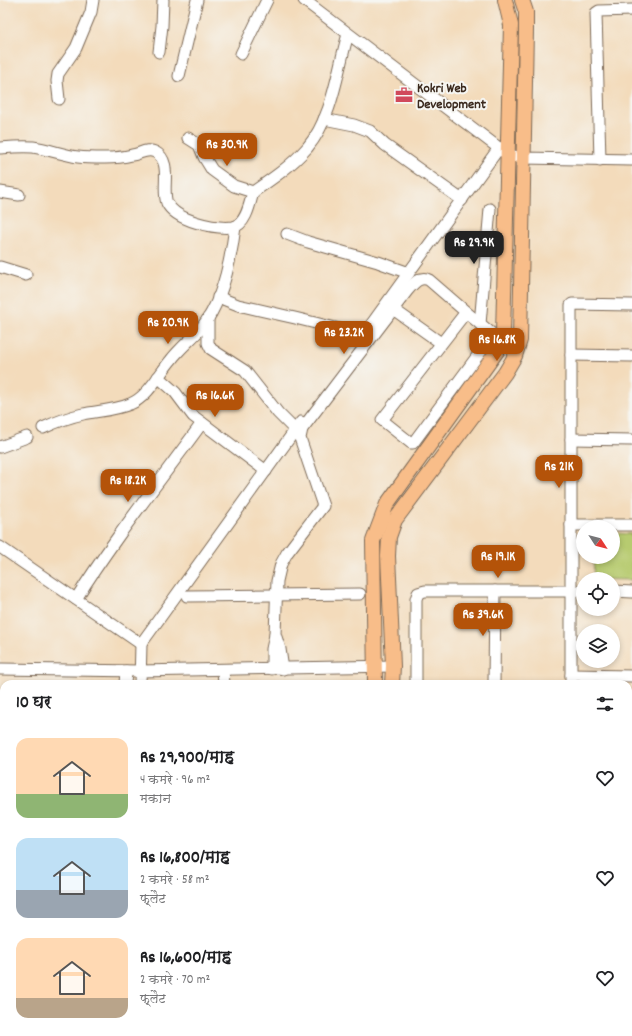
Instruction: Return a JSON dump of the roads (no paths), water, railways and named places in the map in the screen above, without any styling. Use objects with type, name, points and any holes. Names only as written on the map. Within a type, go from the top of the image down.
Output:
[{"type":"main road","points":[[375,680],[373,541],[387,504],[500,347],[503,334],[503,151],[511,25],[505,0]]},
{"type":"main road","points":[[392,680],[393,666],[388,556],[389,537],[395,520],[505,373],[515,356],[520,340],[526,30],[526,12],[522,0]]},
{"type":"street","points":[[59,99],[58,74],[76,48],[91,12],[93,0]]},
{"type":"street","points":[[159,52],[163,0]]},
{"type":"street","points":[[180,76],[197,0]]},
{"type":"street","points":[[241,54],[267,0]]},
{"type":"street","points":[[304,0],[503,151],[523,158],[632,160]]},
{"type":"street","points":[[600,160],[596,13],[598,11],[632,10]]},
{"type":"street","points":[[0,151],[0,148],[28,146],[77,157],[106,158],[131,156],[148,150],[155,152],[160,156],[163,162],[166,173],[165,191],[167,203],[173,210],[191,221],[215,228],[236,227],[242,222],[253,192],[273,179],[307,148],[319,130],[330,104],[348,34]]},
{"type":"street","points":[[324,119],[354,125],[370,131],[385,145],[462,200]]},
{"type":"street","points":[[188,138],[199,145],[212,170],[234,186],[253,192]]},
{"type":"street","points":[[140,680],[141,644],[462,200],[503,151]]},
{"type":"street","points":[[0,192],[19,194]]},
{"type":"street","points":[[480,324],[490,209]]},
{"type":"street","points":[[43,428],[59,421],[81,415],[129,405],[137,401],[145,393],[171,359],[201,328],[208,318],[218,297],[227,270],[236,227]]},
{"type":"street","points":[[287,234],[308,242],[378,262],[409,273]]},
{"type":"street","points":[[0,267],[26,275]]},
{"type":"street","points":[[278,669],[280,649],[276,634],[276,595],[277,581],[281,564],[323,506],[300,438],[301,432],[393,309],[413,284],[423,278],[429,280],[491,333],[490,339],[414,442],[411,443],[382,421],[466,312]]},
{"type":"street","points":[[218,297],[238,305],[364,336]]},
{"type":"street","points":[[632,305],[571,305],[571,680],[632,676]]},
{"type":"street","points":[[393,309],[442,343]]},
{"type":"street","points":[[208,318],[208,343],[211,349],[245,371],[278,413],[295,430]]},
{"type":"street","points":[[571,355],[632,356]]},
{"type":"street","points":[[158,377],[175,392],[193,416],[266,471]]},
{"type":"street","points":[[76,600],[94,570],[202,423]]},
{"type":"street","points":[[0,447],[27,437]]},
{"type":"street","points":[[571,439],[632,440]]},
{"type":"street","points":[[571,525],[632,525]]},
{"type":"street","points":[[0,547],[141,644]]},
{"type":"street","points":[[416,680],[416,599],[418,593],[425,591],[576,591]]},
{"type":"street","points":[[494,680],[495,591]]},
{"type":"street","points":[[620,591],[632,592]]},
{"type":"street","points":[[187,596],[360,594]]},
{"type":"street","points":[[0,669],[140,671],[393,666]]},
{"type":"street","points":[[223,670],[224,680]]},
{"type":"street","points":[[125,680],[126,671]]},
{"type":"street","points":[[626,1036],[632,1036]]},
{"type":"place","name":"Kokri Web Development","points":[[404,95]]}]
